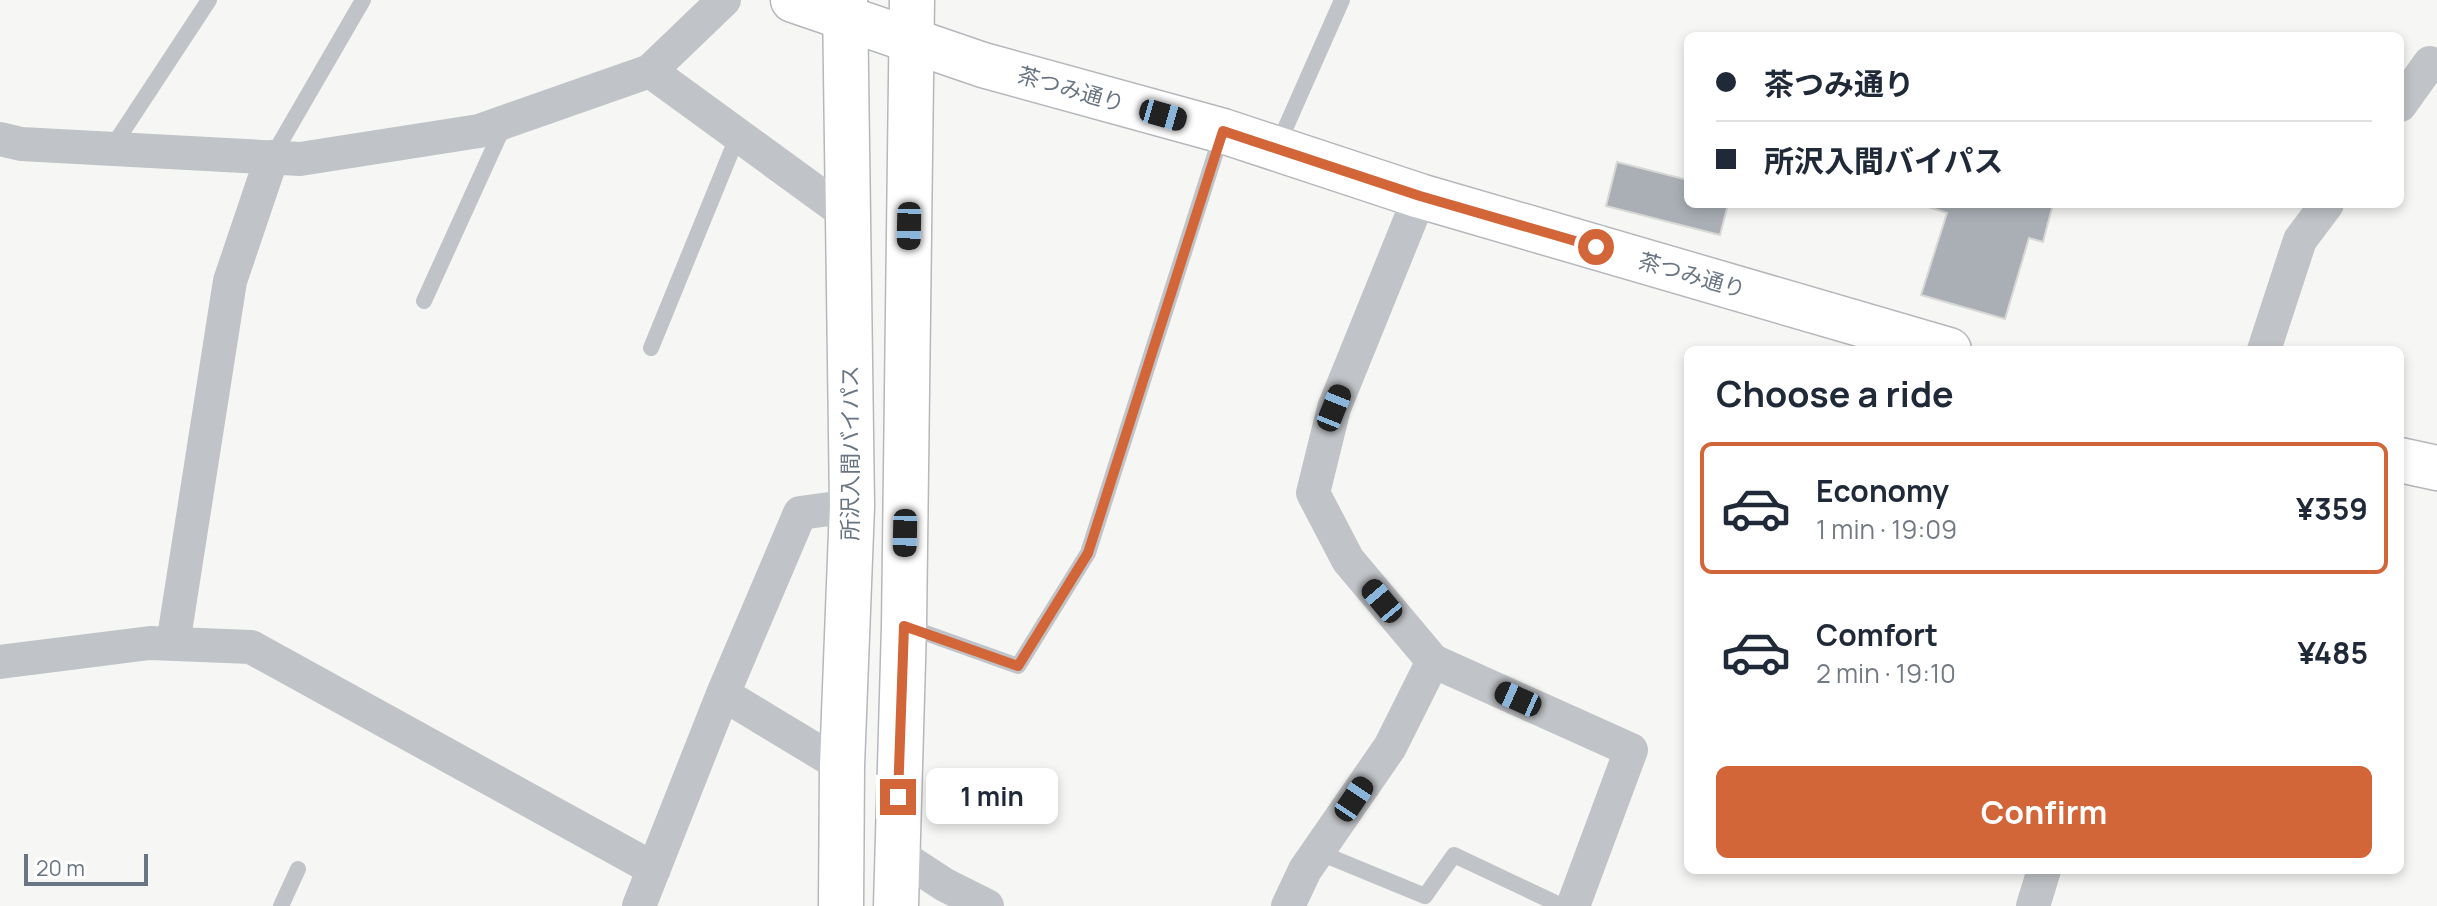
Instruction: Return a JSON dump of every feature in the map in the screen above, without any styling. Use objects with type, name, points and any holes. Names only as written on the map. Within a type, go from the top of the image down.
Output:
[{"type":"main road","name":"茶つみ通り","points":[[793,0],[912,21],[1223,131],[1420,196],[1935,346]]},
{"type":"main road","name":"所沢入間バイパス","points":[[841,906],[842,766],[852,506],[845,10]]},
{"type":"main road","points":[[896,906],[904,626],[912,21]]},
{"type":"main road","points":[[2404,461],[2437,468]]},
{"type":"street","points":[[0,139],[21,144],[300,159],[479,131],[650,71],[724,0]]},
{"type":"street","points":[[2404,99],[2430,63]]},
{"type":"street","points":[[650,71],[849,216]]},
{"type":"street","points":[[173,644],[230,281],[272,157]]},
{"type":"street","points":[[1420,196],[1334,408],[1313,493],[1348,560],[1433,661],[1631,750],[1573,906]]},
{"type":"street","points":[[2265,346],[2300,240],[2324,208]]},
{"type":"street","points":[[639,906],[723,694],[800,513],[852,506]]},
{"type":"street","points":[[0,662],[150,643],[251,647],[654,869]]},
{"type":"street","points":[[1288,906],[1318,852],[1390,747],[1433,661]]},
{"type":"street","points":[[723,694],[842,766]]},
{"type":"street","points":[[896,853],[945,885],[987,906]]},
{"type":"street","points":[[2033,906],[2043,874]]},
{"type":"lane","points":[[111,149],[209,0]]},
{"type":"lane","points":[[272,157],[363,0]]},
{"type":"lane","points":[[1276,148],[1342,0]]},
{"type":"lane","points":[[424,301],[505,124]]},
{"type":"lane","points":[[904,626],[1018,666],[1088,553],[1223,131]]},
{"type":"lane","points":[[651,348],[738,135]]},
{"type":"lane","points":[[1318,852],[1425,896],[1454,855],[1562,906]]},
{"type":"lane","points":[[281,906],[298,869]]},
{"type":"building","points":[[1617,162],[1684,179],[1684,208],[1727,208],[1720,235],[1606,206]]},
{"type":"building","points":[[1931,208],[2052,208],[2043,242],[2029,238],[2005,319],[1921,295],[1947,213]]},
{"type":"route","points":[[898,797],[904,626],[1018,666],[1088,553],[1223,131],[1420,196],[1596,247]]}]
